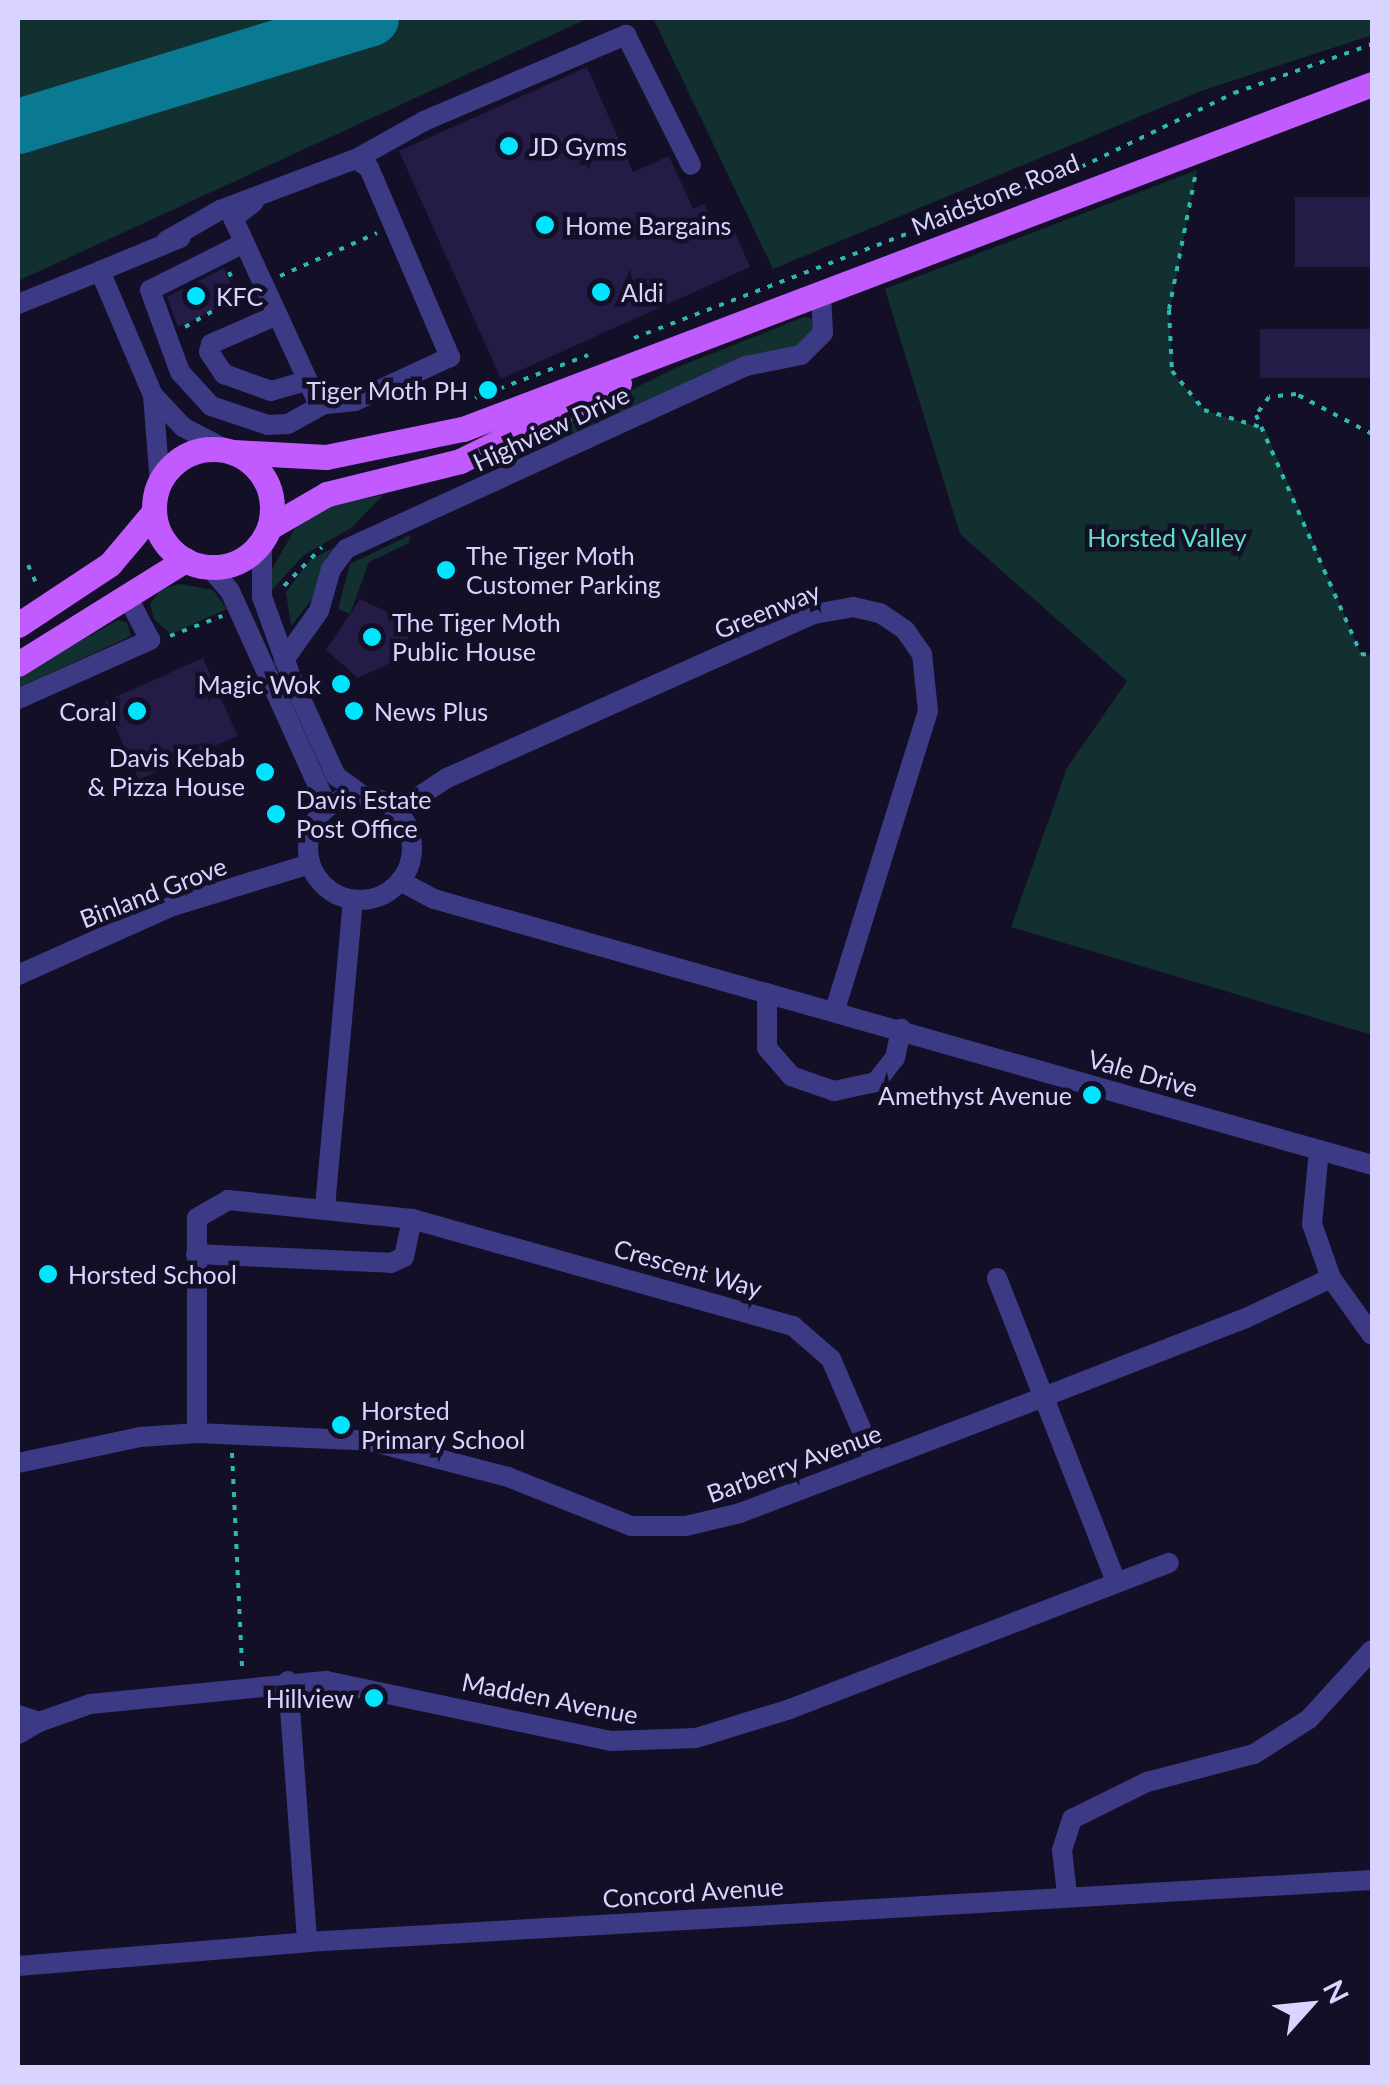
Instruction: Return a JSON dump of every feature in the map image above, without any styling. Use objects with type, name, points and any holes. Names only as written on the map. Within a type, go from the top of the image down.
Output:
[{"type":"main road","name":"Maidstone Road","points":[[231,451],[307,459],[407,445],[482,422],[616,367],[642,364],[1194,148],[1372,84]]},
{"type":"main road","name":"Maidstone Road","points":[[266,534],[326,494],[416,476],[472,456],[622,382],[642,364]]},
{"type":"main road","points":[[18,625],[110,564],[152,513],[160,484],[186,456],[231,451],[256,467],[268,486],[266,534],[241,560],[210,568],[185,560],[166,545],[152,513]]},
{"type":"main road","points":[[18,664],[185,560]]},
{"type":"street","points":[[166,242],[200,218],[254,202],[356,159],[408,128],[626,34],[691,165]]},
{"type":"street","points":[[244,243],[150,289],[149,301],[186,384],[215,408],[278,426],[320,406],[359,400],[451,356],[370,168],[356,159]]},
{"type":"street","points":[[18,304],[233,218],[254,202]]},
{"type":"street","points":[[233,218],[320,406]]},
{"type":"street","points":[[100,271],[152,395],[160,484]]},
{"type":"street","name":"Highview Drive","points":[[284,660],[304,631],[346,549],[746,366],[801,356],[824,333],[821,295]]},
{"type":"street","points":[[277,314],[212,344],[209,352],[224,374],[278,393],[307,381]]},
{"type":"street","points":[[152,395],[184,426],[231,451]]},
{"type":"street","points":[[266,534],[262,597],[284,660],[336,776],[364,796],[397,811],[412,845],[400,881],[374,898],[353,900],[322,884],[310,864],[309,832],[327,806],[364,796]]},
{"type":"street","points":[[210,568],[230,591],[327,806]]},
{"type":"street","points":[[18,698],[150,640],[128,598]]},
{"type":"street","name":"Greenway","points":[[397,811],[448,778],[814,614],[853,607],[880,612],[905,630],[922,654],[928,711],[836,1009]]},
{"type":"street","points":[[276,639],[304,631]]},
{"type":"street","name":"Binland Grove","points":[[18,974],[170,907],[310,864]]},
{"type":"street","name":"Vale Drive","points":[[400,881],[434,899],[766,993],[836,1009],[1372,1165]]},
{"type":"street","points":[[325,1207],[353,900]]},
{"type":"street","points":[[766,993],[767,1048],[791,1076],[834,1090],[876,1082],[894,1058],[901,1029]]},
{"type":"street","points":[[1319,1150],[1312,1224],[1330,1278],[1372,1335]]},
{"type":"street","name":"Crescent Way","points":[[197,1433],[197,1218],[207,1207],[228,1200],[325,1207],[412,1219],[793,1326],[832,1359],[875,1460]]},
{"type":"street","points":[[196,1254],[390,1263],[404,1257],[412,1219]]},
{"type":"street","points":[[997,1278],[1116,1582]]},
{"type":"street","name":"Barberry Avenue","points":[[18,1463],[140,1437],[197,1433],[370,1441],[508,1477],[632,1526],[719,1520],[1246,1318],[1330,1278]]},
{"type":"street","name":"Madden Avenue","points":[[18,1734],[90,1704],[288,1681],[378,1688],[610,1741],[696,1738],[790,1709],[1169,1563]]},
{"type":"street","points":[[1067,1894],[1062,1850],[1072,1819],[1147,1782],[1254,1754],[1310,1719],[1372,1650]]},
{"type":"street","points":[[288,1681],[307,1942]]},
{"type":"street","points":[[18,1715],[39,1722]]},
{"type":"street","name":"Concord Avenue","points":[[18,1966],[307,1942],[1067,1894],[1372,1880]]},
{"type":"path","points":[[632,338],[1080,166],[1234,93],[1372,44]]},
{"type":"path","points":[[1194,148],[1196,168],[1169,310],[1172,371],[1204,410],[1260,427]]},
{"type":"path","points":[[263,284],[395,226]]},
{"type":"path","points":[[164,335],[239,296]]},
{"type":"path","points":[[472,400],[598,352]]},
{"type":"path","points":[[1372,434],[1290,393],[1263,402],[1256,415],[1361,654],[1372,655]]},
{"type":"path","points":[[28,565],[44,590]]},
{"type":"path","points":[[150,640],[228,613]]},
{"type":"path","points":[[231,1434],[242,1684]]},
{"type":"green space","points":[[18,18],[589,18],[18,281]]},
{"type":"green space","points":[[653,18],[1372,18],[1372,35],[1201,91],[773,269]]},
{"type":"green space","name":"Horsted Valley","points":[[1197,170],[1169,314],[1173,373],[1204,410],[1265,429],[1361,654],[1372,655],[1372,1035],[1011,927],[1067,768],[1127,681],[960,534],[885,289]]},
{"type":"green space","points":[[804,317],[815,319],[811,340],[559,442],[551,430],[673,369]]},
{"type":"green space","points":[[383,495],[351,528],[304,555],[269,593],[272,569],[297,525],[329,506]]},
{"type":"green space","points":[[363,532],[327,556],[314,597],[291,626],[286,592],[310,560]]},
{"type":"green space","points":[[410,535],[409,543],[369,562],[350,614],[338,609],[350,564]]},
{"type":"green space","points":[[180,584],[213,590],[227,609],[171,634],[154,619],[150,604],[161,589]]},
{"type":"green space","points":[[118,620],[127,623],[131,636],[18,688],[18,675]]},
{"type":"building","points":[[587,67],[633,172],[669,156],[693,209],[704,204],[719,236],[734,230],[750,267],[501,379],[399,151]]},
{"type":"building","points":[[1295,197],[1372,197],[1372,267],[1295,267]]},
{"type":"building","name":"KFC","points":[[224,268],[236,295],[231,302],[178,327],[167,297]]},
{"type":"building","points":[[1260,329],[1372,329],[1372,378],[1260,378]]},
{"type":"building","name":"The Tiger Moth Public House","points":[[360,599],[415,625],[396,660],[358,678],[326,650]]},
{"type":"building","points":[[203,658],[238,736],[139,780],[104,702]]},
{"type":"taxiway","points":[[18,126],[371,18]]},
{"type":"place","name":"JD Gyms","points":[[509,146]]},
{"type":"place","name":"Home Bargains","points":[[545,225]]},
{"type":"place","name":"Aldi","points":[[601,292]]},
{"type":"place","name":"KFC","points":[[196,296]]},
{"type":"place","name":"Tiger Moth PH","points":[[488,390]]},
{"type":"place","name":"The Tiger Moth Customer Parking","points":[[446,570]]},
{"type":"place","name":"The Tiger Moth Public House","points":[[372,637]]},
{"type":"place","name":"Magic Wok","points":[[341,684]]},
{"type":"place","name":"Coral","points":[[137,711]]},
{"type":"place","name":"News Plus","points":[[354,711]]},
{"type":"place","name":"Davis Kebab & Pizza House","points":[[265,772]]},
{"type":"place","name":"Davis Estate Post Office","points":[[276,814]]},
{"type":"place","name":"Amethyst Avenue","points":[[1092,1095]]},
{"type":"place","name":"Horsted School","points":[[48,1274]]},
{"type":"place","name":"Horsted Primary School","points":[[341,1425]]},
{"type":"place","name":"Hillview","points":[[374,1698]]}]
